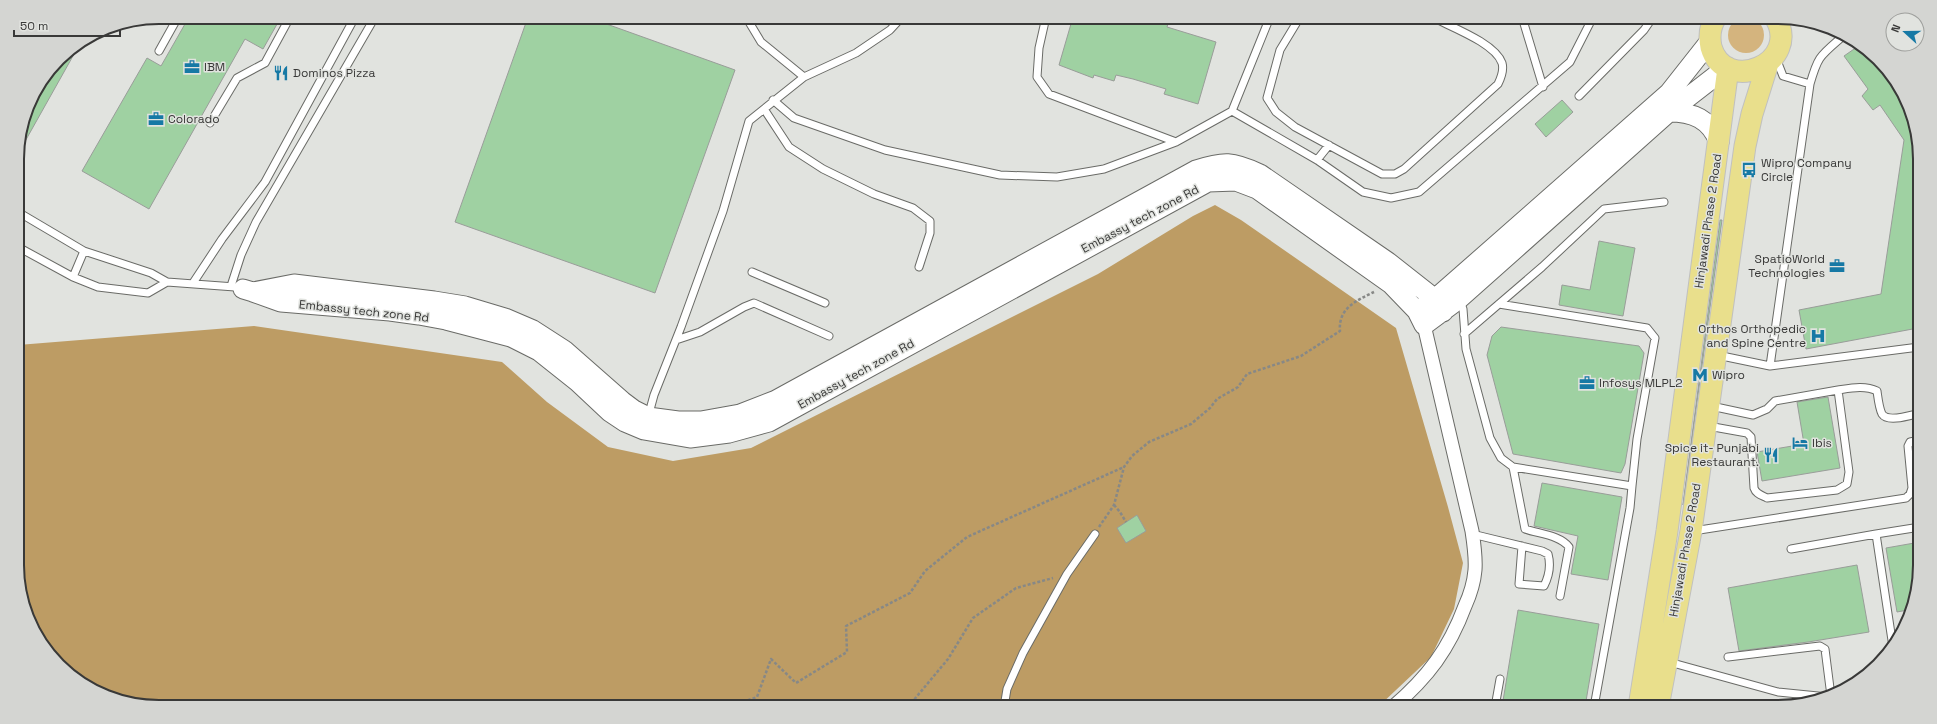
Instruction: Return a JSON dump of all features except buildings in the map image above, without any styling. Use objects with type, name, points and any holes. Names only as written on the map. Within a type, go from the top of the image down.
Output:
[{"type":"main road","points":[[1711,24],[1715,56],[1727,67],[1745,72],[1761,68],[1772,60]]},
{"type":"main road","name":"Hinjawadi Phase 2 Road","points":[[1659,700],[1665,660],[1691,531],[1745,146],[1752,114],[1781,39],[1778,24]]},
{"type":"main road","name":"Hinjawadi Phase 2 Road","points":[[1640,700],[1668,524],[1719,142],[1727,67]]},
{"type":"street","points":[[1401,700],[1437,660],[1448,645],[1460,622],[1470,593],[1475,571],[1475,551],[1472,534],[1421,318],[1439,306],[1669,93],[1711,24]]},
{"type":"street","points":[[1439,306],[1459,299],[1669,112],[1727,67]]},
{"type":"street","points":[[1669,112],[1684,112],[1693,114],[1706,123],[1714,132],[1719,142]]},
{"type":"street","points":[[646,424],[678,421],[701,421],[740,414],[756,409],[1196,170],[1217,164],[1230,163],[1244,166],[1260,174],[1388,262],[1439,306]]},
{"type":"street","name":"Embassy tech zone Rd","points":[[242,289],[281,302],[370,301],[390,311],[446,320],[518,340],[540,351],[578,382],[610,412],[625,422],[646,424],[690,438],[729,434],[769,422],[1208,182],[1236,181],[1257,189],[1391,284],[1421,318]]},
{"type":"lane","points":[[159,51],[174,24]]},
{"type":"lane","points":[[210,123],[237,78],[265,64],[286,24]]},
{"type":"lane","points":[[193,283],[222,239],[265,182],[351,24]]},
{"type":"lane","points":[[24,216],[84,251],[151,273],[167,282],[193,283],[242,289],[241,255],[256,222],[371,24]]},
{"type":"lane","points":[[750,24],[761,42],[804,77]]},
{"type":"lane","points":[[646,424],[654,395],[676,340],[723,211],[749,121],[773,100],[804,77],[856,53],[890,30],[896,24]]},
{"type":"lane","points":[[1044,24],[1039,48],[1037,77],[1049,94],[1176,142]]},
{"type":"lane","points":[[773,100],[794,118],[885,150],[1000,175],[1057,177],[1104,169],[1176,142],[1232,111],[1267,24]]},
{"type":"lane","points":[[1296,24],[1280,50],[1267,98],[1276,112],[1295,127],[1382,174],[1395,174],[1404,170],[1498,84],[1502,73],[1502,64],[1497,53],[1487,45],[1446,24]]},
{"type":"lane","points":[[1524,24],[1543,87]]},
{"type":"lane","points":[[1232,111],[1317,160],[1363,192],[1391,198],[1419,192],[1543,87],[1570,62],[1589,24]]},
{"type":"lane","points":[[1580,96],[1648,24]]},
{"type":"lane","points":[[1770,366],[1810,84],[1816,62],[1823,53],[1840,39]]},
{"type":"lane","points":[[1772,60],[1783,76],[1810,84]]},
{"type":"lane","points":[[764,109],[789,147],[823,169],[870,193],[913,208],[930,220],[930,233],[919,267]]},
{"type":"lane","points":[[1317,160],[1329,145]]},
{"type":"lane","points":[[1464,334],[1604,209],[1664,202]]},
{"type":"lane","points":[[24,250],[72,278],[98,287],[148,293],[167,282]]},
{"type":"lane","points":[[72,278],[84,251]]},
{"type":"lane","points":[[752,272],[825,303]]},
{"type":"lane","points":[[1459,299],[1463,309],[1466,350],[1490,438],[1501,458],[1513,467],[1632,486]]},
{"type":"lane","points":[[676,340],[700,332],[744,307],[754,303],[829,336]]},
{"type":"lane","points":[[1499,304],[1647,328],[1655,338],[1637,439],[1630,508],[1595,700]]},
{"type":"lane","points":[[1716,355],[1770,366],[1913,348]]},
{"type":"lane","points":[[1707,415],[1753,415],[1767,409],[1775,401],[1862,387],[1871,388],[1877,391],[1881,413],[1885,417],[1893,418],[1913,414]]},
{"type":"lane","points":[[1707,415],[1747,433],[1751,437],[1754,488],[1755,492],[1759,495],[1767,498],[1837,490],[1847,484],[1850,472],[1838,390]]},
{"type":"lane","points":[[1691,531],[1906,498],[1910,494],[1912,488],[1908,446],[1910,442],[1913,441]]},
{"type":"lane","points":[[1513,467],[1525,528],[1555,538],[1566,543],[1569,547],[1560,596]]},
{"type":"lane","points":[[1791,549],[1913,528]]},
{"type":"lane","points":[[1005,700],[1007,689],[1023,652],[1067,574],[1095,534]]},
{"type":"lane","points":[[1472,534],[1522,546],[1548,554],[1550,561],[1548,578],[1544,586],[1518,584],[1522,546]]},
{"type":"lane","points":[[1876,534],[1891,638]]},
{"type":"lane","points":[[1728,657],[1820,646],[1825,649],[1829,690]]},
{"type":"lane","points":[[1665,660],[1712,675],[1778,692],[1814,695]]},
{"type":"lane","points":[[1496,700],[1500,679]]},
{"type":"path","points":[[1095,534],[1114,506],[1124,467],[1132,456],[1149,442],[1190,424],[1210,408],[1217,398],[1238,387],[1248,374],[1301,356],[1334,336],[1340,331],[1339,321],[1344,311],[1365,296],[1391,284]]},
{"type":"path","points":[[749,700],[757,697],[770,659],[796,683],[847,652],[846,626],[910,594],[925,571],[968,537],[1124,467]]},
{"type":"path","points":[[1114,506],[1126,522]]},
{"type":"path","points":[[914,700],[948,660],[973,618],[1016,588],[1067,574]]},
{"type":"shaded area","points":[[1732,24],[1760,24],[1764,35],[1761,45],[1756,50],[1746,53],[1736,50],[1731,45],[1728,35]]},
{"type":"shaded area","points":[[1215,205],[1241,220],[1396,328],[1463,563],[1454,609],[1431,657],[1385,700],[142,699],[116,693],[99,686],[70,666],[47,640],[38,625],[31,608],[25,582],[24,565],[24,345],[254,326],[502,362],[547,402],[608,447],[673,461],[751,448],[1098,274],[1193,216]]},
{"type":"place","name":"IBM","points":[[192,67]]},
{"type":"place","name":"Dominos Pizza","points":[[281,73]]},
{"type":"place","name":"Colorado","points":[[156,119]]},
{"type":"place","name":"Wipro Company Circle","points":[[1749,170]]},
{"type":"place","name":"SpatioWorld Technologies","points":[[1837,266]]},
{"type":"place","name":"Orthos Orthopedic and Spine Centre","points":[[1818,336]]},
{"type":"place","name":"Wipro","points":[[1700,375]]},
{"type":"place","name":"Infosys MLPL2","points":[[1587,383]]},
{"type":"place","name":"Ibis","points":[[1800,443]]},
{"type":"place","name":"Spice it- Punjabi Restaurant.","points":[[1771,455]]}]
